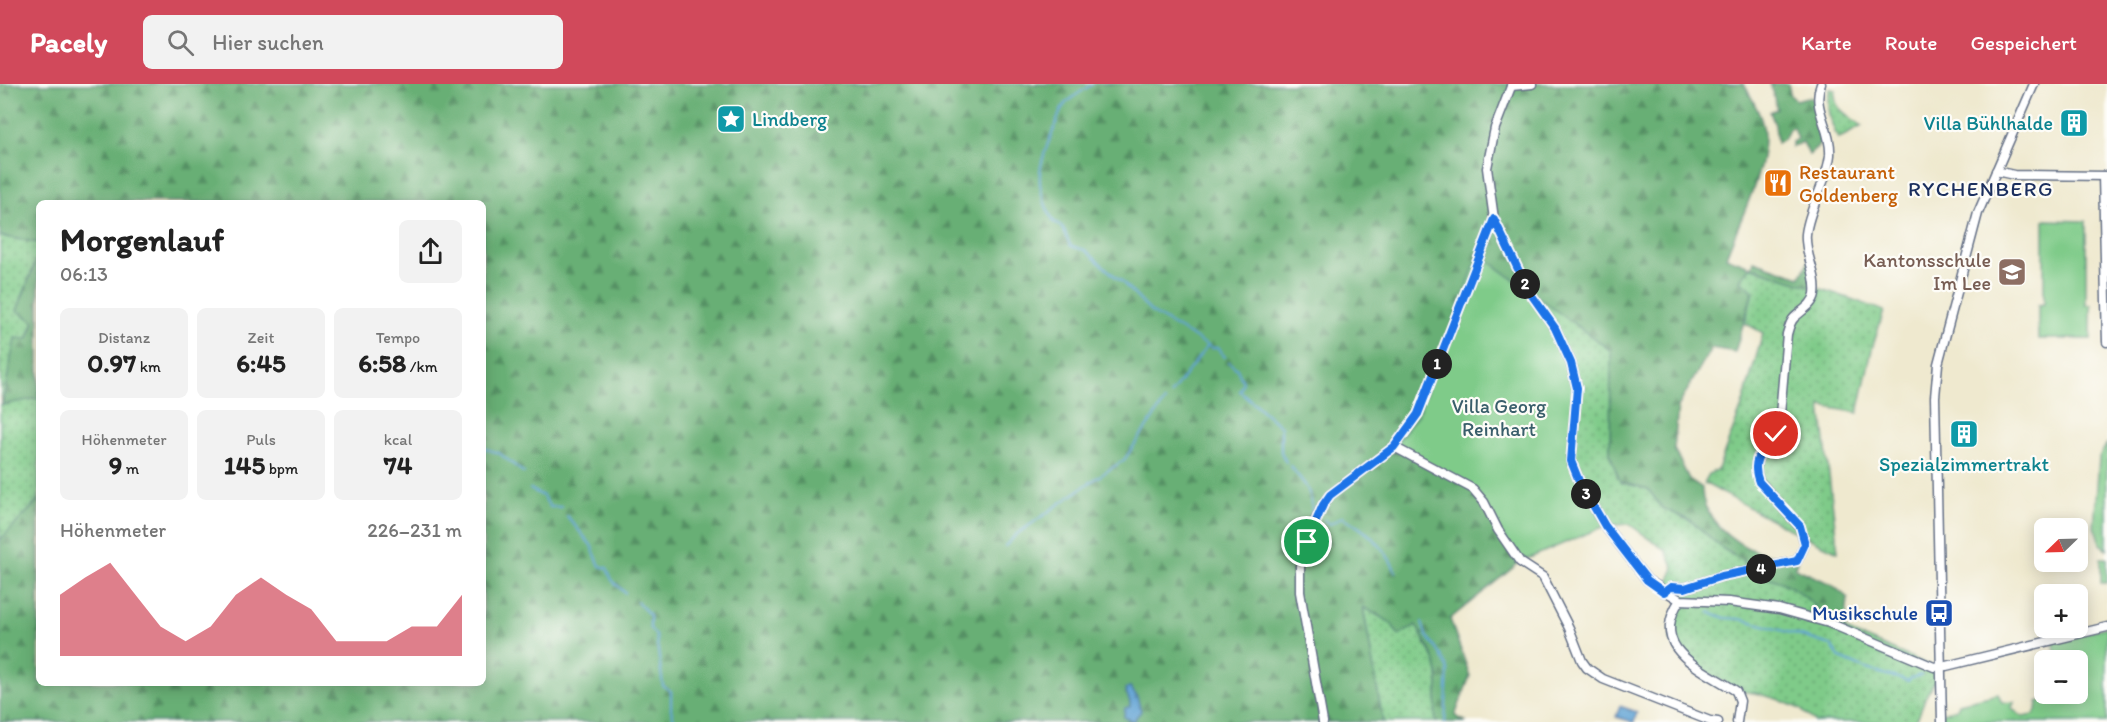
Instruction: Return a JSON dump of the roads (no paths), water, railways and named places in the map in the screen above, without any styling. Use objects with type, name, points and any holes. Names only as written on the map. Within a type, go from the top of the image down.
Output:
[{"type":"street","points":[[1532,84],[1511,85],[1495,128],[1487,168],[1494,219],[1528,290],[1555,328],[1571,363],[1577,388],[1571,461],[1579,481],[1605,526],[1647,580],[1680,600],[1729,602],[1779,609],[1829,623],[1934,667],[2107,627]]},
{"type":"street","points":[[1664,592],[1671,587],[1685,588],[1722,576],[1797,561],[1805,544],[1800,526],[1759,482],[1756,463],[1779,426],[1787,334],[1790,325],[1793,319],[1809,305],[1815,294],[1806,235],[1830,157],[1829,139],[1816,95],[1821,84]]},
{"type":"street","points":[[1942,722],[1935,397],[1938,364],[1978,213],[2034,84]]},
{"type":"street","points":[[1996,171],[2014,175],[2105,176],[2107,342]]},
{"type":"street","points":[[1323,722],[1300,592],[1300,567],[1308,536],[1330,495],[1394,447],[1418,414],[1494,219]]},
{"type":"street","points":[[1394,447],[1473,489],[1484,502],[1498,530],[1520,562],[1543,577],[1587,668],[1603,679],[1710,721],[1718,722]]},
{"type":"street","points":[[1680,600],[1673,610],[1669,623],[1670,639],[1679,654],[1736,691],[1740,701],[1737,722]]},
{"type":"water","points":[[1130,687],[1137,697],[1141,711],[1133,721],[1124,717],[1125,708],[1130,707],[1125,689]]},
{"type":"water","points":[[1620,706],[1637,712],[1634,722],[1616,717]]},
{"type":"waterway","points":[[1093,84],[1064,106],[1044,154],[1040,186],[1047,209],[1054,222],[1063,229],[1071,246],[1085,250],[1124,284],[1151,312],[1212,348],[1217,348],[1225,357]]},
{"type":"waterway","points":[[1170,395],[1208,345]]},
{"type":"waterway","points":[[1229,362],[1237,369],[1243,382],[1240,391],[1281,427],[1281,452],[1286,462]]},
{"type":"waterway","points":[[1005,546],[1017,534],[1124,460],[1165,401]]},
{"type":"waterway","points":[[486,449],[499,453],[524,473]]},
{"type":"waterway","points":[[1290,466],[1303,481],[1312,503],[1312,510]]},
{"type":"waterway","points":[[530,489],[543,496],[550,507],[561,507]]},
{"type":"waterway","points":[[567,516],[591,545],[600,566],[607,568],[612,580],[625,593]]},
{"type":"waterway","points":[[1324,520],[1330,524],[1342,517],[1360,528],[1380,546],[1396,572]]},
{"type":"waterway","points":[[637,602],[650,615],[650,628],[656,636],[663,686],[671,691],[671,710],[675,722]]},
{"type":"waterway","points":[[1709,612],[1831,645],[1840,658],[1866,669],[1908,681],[1921,675]]},
{"type":"waterway","points":[[1422,623],[1426,635],[1441,655],[1448,670],[1445,722]]},
{"type":"place","name":"Lindberg","points":[[731,119]]},
{"type":"place","name":"Villa Bühlhalde","points":[[2074,123]]},
{"type":"place","name":"Restaurant Goldenberg","points":[[1778,183]]},
{"type":"place","name":"Kantonsschule Im Lee","points":[[2012,272]]},
{"type":"place","name":"Spezialzimmertrakt","points":[[1964,434]]},
{"type":"place","name":"Musikschule","points":[[1939,613]]},
{"type":"district","name":"RYCHENBERG","points":[[1981,188]]},
{"type":"park label","name":"Villa Georg Reinhart","points":[[1499,418]]}]
